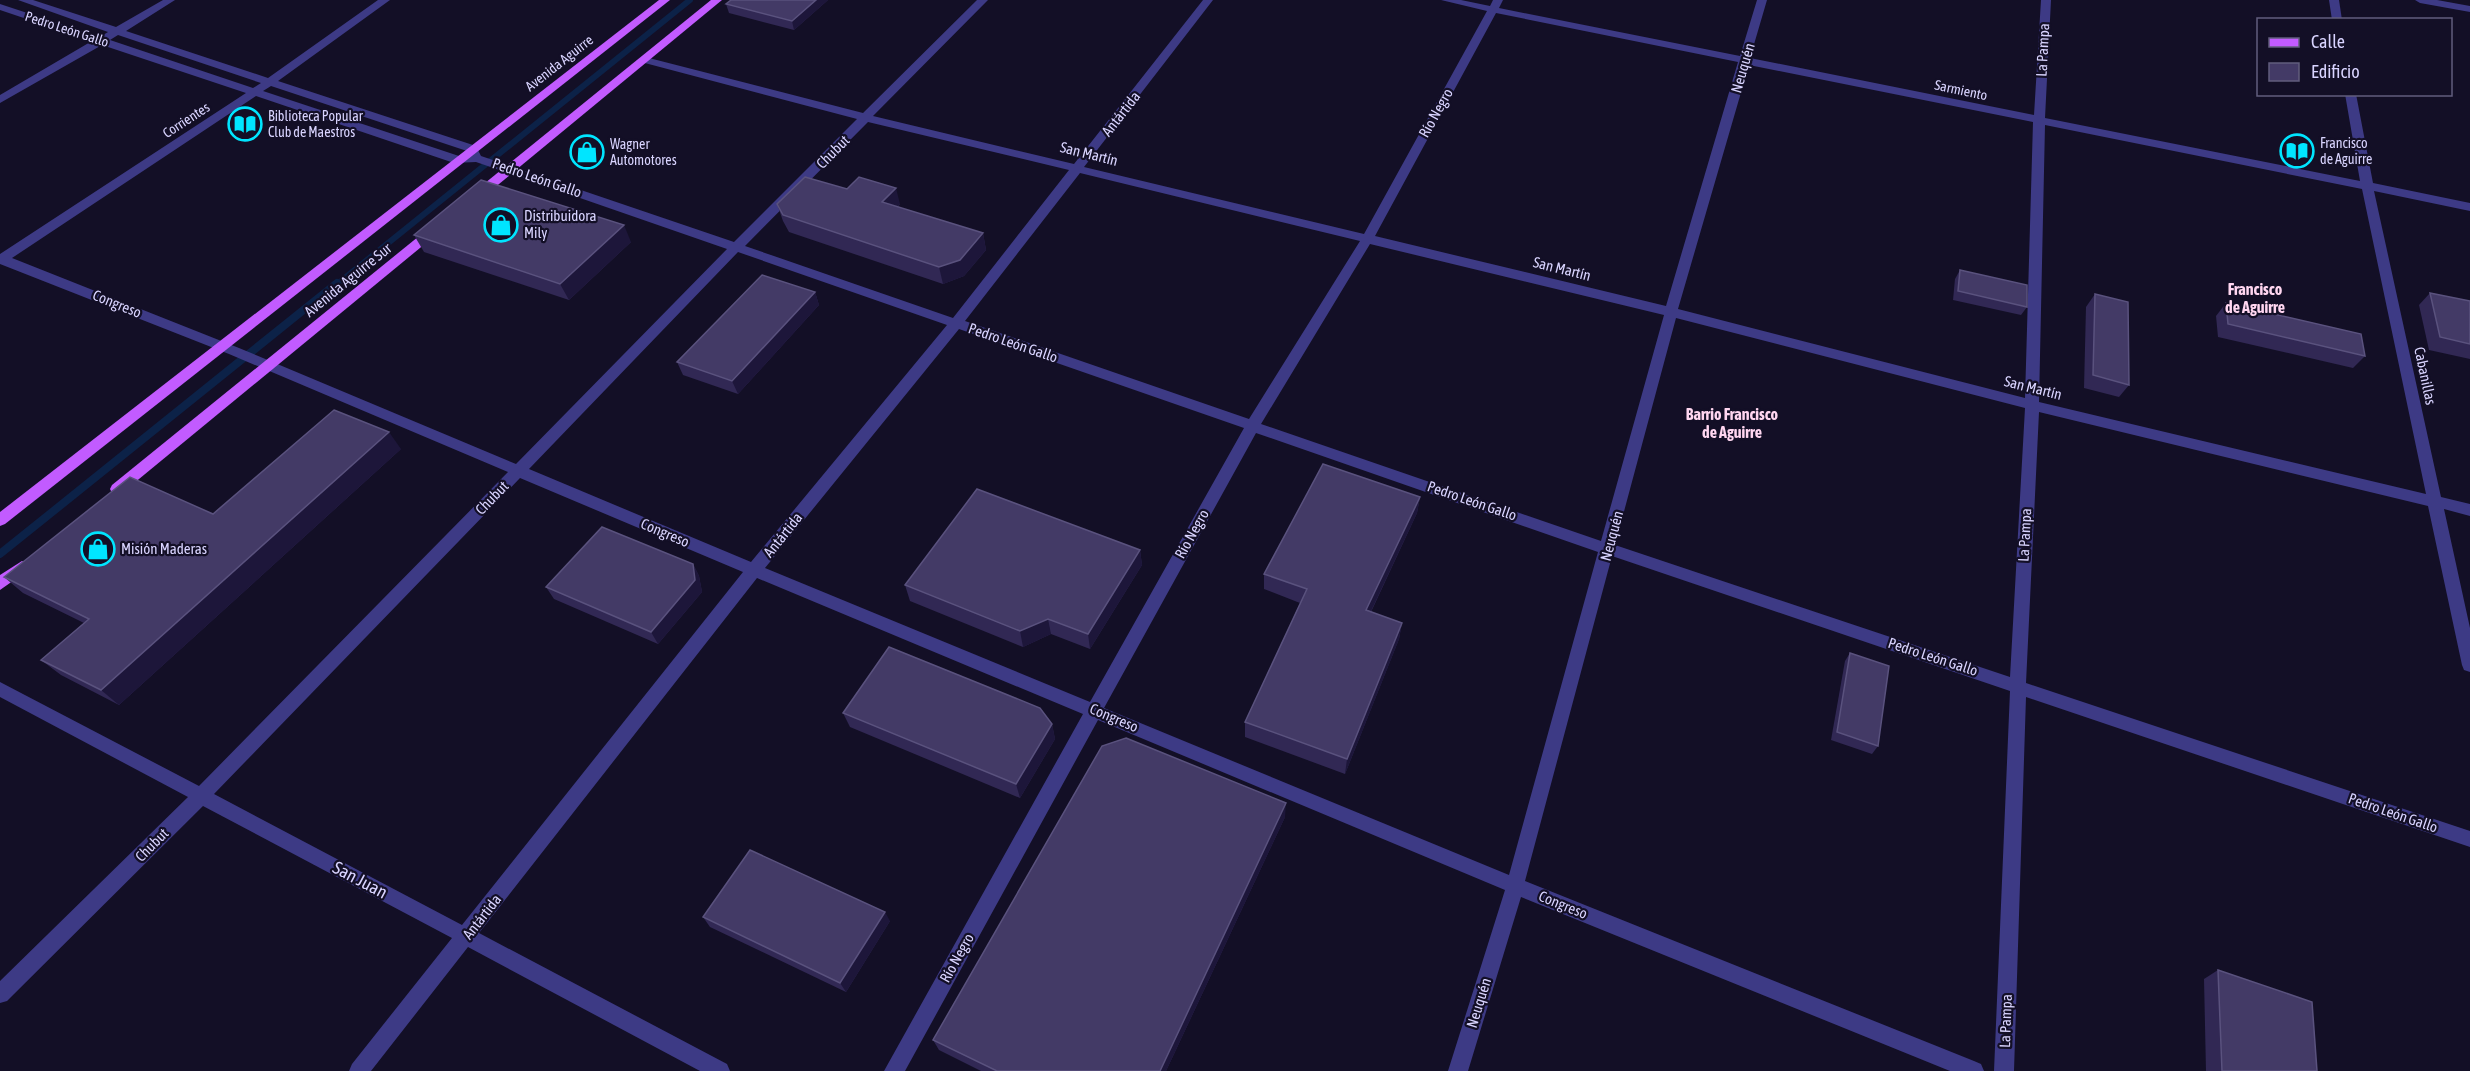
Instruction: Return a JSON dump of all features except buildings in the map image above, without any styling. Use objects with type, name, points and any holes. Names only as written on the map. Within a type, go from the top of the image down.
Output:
[{"type":"main road","name":"Avenida Aguirre","points":[[474,154],[665,0]]},
{"type":"main road","points":[[464,207],[506,168],[645,60],[717,0]]},
{"type":"main road","name":"Avenida Aguirre Sur","points":[[0,520],[228,348],[458,160],[474,154]]},
{"type":"main road","name":"Avenida Aguirre Sur","points":[[102,501],[263,363],[445,222]]},
{"type":"main road","points":[[0,584],[37,554]]},
{"type":"street","name":"Pedro León Gallo","points":[[23,0],[269,81],[474,154],[506,168],[1253,424],[1608,549],[2470,839]]},
{"type":"street","points":[[0,100],[170,0]]},
{"type":"street","name":"Corrientes","points":[[1,259],[255,92],[385,0]]},
{"type":"street","name":"Chubut","points":[[0,994],[200,797],[736,247],[982,0]]},
{"type":"street","name":"Antártida","points":[[359,1071],[754,570],[1079,168],[1208,0]]},
{"type":"street","name":"Sarmiento","points":[[1446,0],[1495,5],[1746,61],[2470,207]]},
{"type":"street","name":"Neuquén","points":[[1458,1071],[1515,886],[1671,312],[1762,0]]},
{"type":"street","name":"La Pampa","points":[[2004,1071],[2018,686],[2032,405],[2039,121],[2046,0]]},
{"type":"street","points":[[2334,0],[2337,18]]},
{"type":"street","points":[[2420,0],[2470,9]]},
{"type":"street","name":"Río Negro","points":[[894,1071],[1253,424],[1366,238],[1495,5]]},
{"type":"street","name":"Pedro León Gallo","points":[[0,7],[458,160]]},
{"type":"street","name":"San Martín","points":[[645,60],[867,118],[1671,312],[2032,405],[2470,510]]},
{"type":"street","name":"Cabanillas","points":[[2350,96],[2367,186],[2470,664]]},
{"type":"street","name":"Congreso","points":[[1,259],[228,348],[754,570],[1515,886],[1974,1071]]},
{"type":"street","name":"San Juan","points":[[0,689],[720,1071]]},
{"type":"waterway","points":[[336,285],[690,0]]},
{"type":"waterway","points":[[0,554],[337,283]]},
{"type":"place","name":"Biblioteca Popular Club de Maestros","points":[[245,124]]},
{"type":"place","name":"Francisco de Aguirre","points":[[2297,151]]},
{"type":"place","name":"Wagner Automotores","points":[[587,152]]},
{"type":"place","name":"Distribuidora Mily","points":[[501,225]]},
{"type":"place","name":"Misión Maderas","points":[[98,549]]},
{"type":"district","name":"Francisco de Aguirre","points":[[2255,298]]},
{"type":"district","name":"Barrio Francisco de Aguirre","points":[[1732,423]]}]
